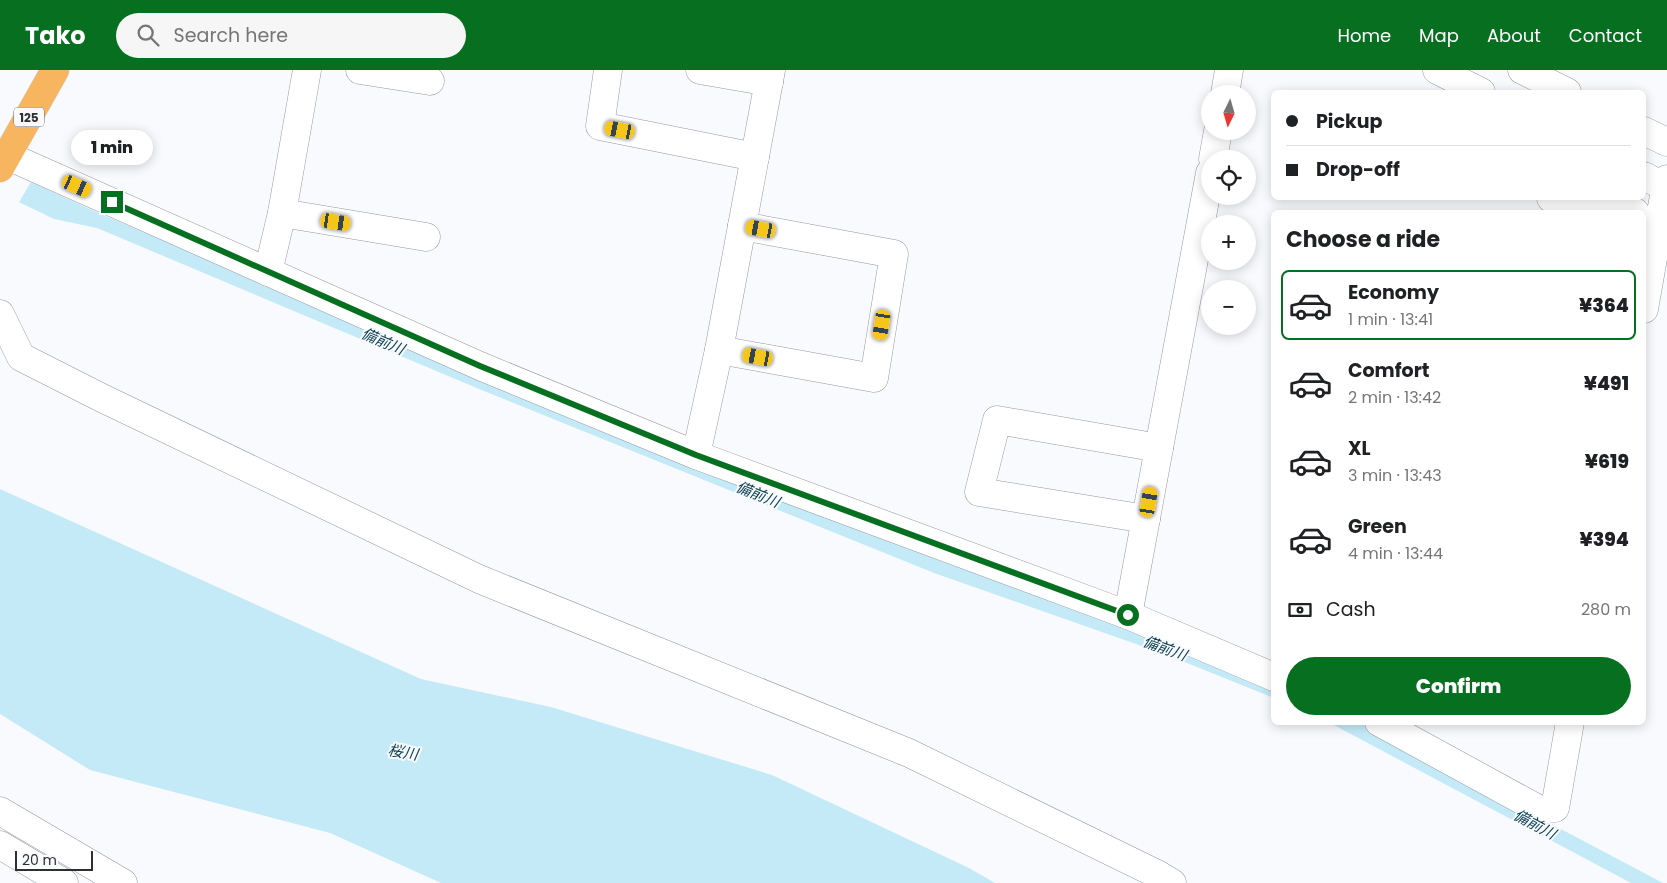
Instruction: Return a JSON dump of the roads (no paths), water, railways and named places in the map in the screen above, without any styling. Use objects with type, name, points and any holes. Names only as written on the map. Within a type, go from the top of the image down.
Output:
[{"type":"highway","name":"125","points":[[3,162],[55,70]]},
{"type":"street","points":[[268,272],[282,213],[307,70]]},
{"type":"street","points":[[360,70],[430,81]]},
{"type":"street","points":[[608,70],[600,126],[755,158]]},
{"type":"street","points":[[696,455],[719,350],[770,76],[700,70]]},
{"type":"street","points":[[1226,85],[1229,70]]},
{"type":"street","points":[[1437,70],[1477,90]]},
{"type":"street","points":[[1522,70],[1563,90]]},
{"type":"street","points":[[1646,132],[1667,142]]},
{"type":"street","points":[[3,162],[268,272],[480,366],[696,455],[1128,615],[1271,676]]},
{"type":"street","points":[[1646,303],[1660,259],[1647,214],[1661,182]]},
{"type":"street","points":[[1563,200],[1623,210]]},
{"type":"street","points":[[1128,615],[1204,205]]},
{"type":"street","points":[[282,213],[426,237]]},
{"type":"street","points":[[719,350],[874,378],[894,254],[742,226]]},
{"type":"street","points":[[0,314],[21,357],[111,403],[479,579],[909,753],[1172,883]]},
{"type":"street","points":[[1146,519],[979,492],[997,420],[1159,448]]},
{"type":"street","points":[[1384,725],[1540,810],[1555,808],[1569,725]]},
{"type":"street","points":[[0,811],[123,883]]},
{"type":"street","points":[[0,845],[64,883]]},
{"type":"water","name":"備前川","points":[[0,168],[103,215],[484,376],[938,560],[1173,643],[1271,682],[1271,697],[1167,655],[934,573],[479,389],[97,228],[54,219],[0,193]]},
{"type":"water","name":"桜川","points":[[0,489],[421,679],[551,707],[772,775],[969,868],[995,883],[441,883],[330,833],[90,770],[0,714]]},
{"type":"water","name":"備前川","points":[[1334,725],[1364,725],[1663,883],[1631,883]]}]
